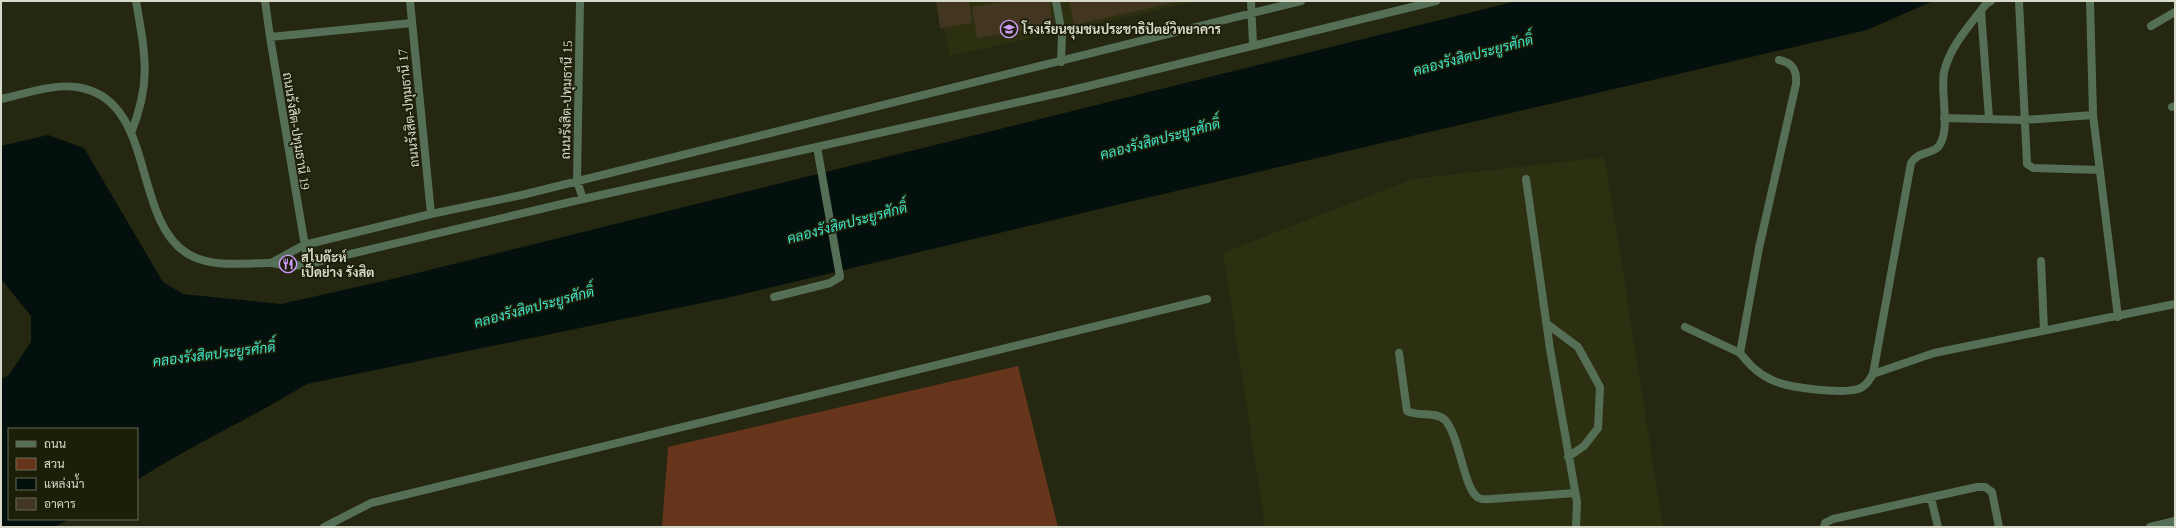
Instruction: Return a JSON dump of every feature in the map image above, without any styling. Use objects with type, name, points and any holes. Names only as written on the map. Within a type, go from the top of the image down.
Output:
[{"type":"street","points":[[131,133],[141,109],[145,87],[146,63],[136,1]]},
{"type":"street","name":"ถนนรังสิต-ปทุมธานี 19","points":[[265,1],[308,264]]},
{"type":"street","name":"ถนนรังสิต-ปทุมธานี 17","points":[[410,1],[431,214]]},
{"type":"street","name":"ถนนรังสิต-ปทุมธานี 15","points":[[580,1],[576,181],[583,199]]},
{"type":"street","points":[[1056,1],[1062,35],[1061,62]]},
{"type":"street","points":[[1251,1],[1253,45]]},
{"type":"street","points":[[271,263],[304,245],[576,181],[1061,62],[1251,12],[1301,1]]},
{"type":"street","points":[[1,99],[58,88],[81,88],[99,94],[112,102],[122,115],[131,133],[154,203],[166,231],[177,246],[190,255],[213,262],[240,264],[271,263],[289,266],[308,264],[583,199],[1068,91],[1436,1]]},
{"type":"street","points":[[1685,327],[1740,353],[1753,370],[1772,380],[1828,392],[1859,389],[1866,384],[1873,374],[1911,163],[1915,156],[1934,150],[1939,146],[1944,118],[1943,91],[1948,59],[1981,11],[1991,1]]},
{"type":"street","points":[[2020,1],[2027,164],[2029,167],[2100,170]]},
{"type":"street","points":[[2090,1],[2092,115],[2118,317]]},
{"type":"street","points":[[1981,11],[1989,118]]},
{"type":"street","points":[[2151,26],[2175,12]]},
{"type":"street","points":[[270,37],[412,23]]},
{"type":"street","points":[[1740,353],[1759,248],[1796,84],[1797,75],[1793,66],[1788,62],[1779,60]]},
{"type":"street","points":[[1944,118],[2024,120],[2092,115]]},
{"type":"street","points":[[774,297],[836,281],[840,277],[817,147]]},
{"type":"street","points":[[1526,179],[1547,324],[1575,493],[1576,527]]},
{"type":"street","points":[[2041,261],[2044,330]]},
{"type":"street","points":[[324,527],[371,503],[1207,299]]},
{"type":"street","points":[[1873,374],[1934,353],[2044,330],[2118,317],[2175,304]]},
{"type":"street","points":[[1547,324],[1578,347],[1600,387],[1598,428],[1584,446],[1568,457]]},
{"type":"street","points":[[1399,353],[1407,412],[1414,415],[1438,416],[1444,419],[1459,448],[1472,493],[1479,499],[1575,493]]},
{"type":"street","points":[[1824,527],[1825,524],[1832,519],[1977,487],[1984,487],[1992,492],[1996,526]]},
{"type":"street","points":[[1931,498],[1938,527]]},
{"type":"street","points":[[2150,527],[2175,521]]},
{"type":"shaded area","name":"โรงเรียนชุมชนประชาธิปัตย์วิทยาคาร","points":[[938,1],[1199,1],[950,56]]},
{"type":"shaded area","points":[[1605,157],[1663,527],[1265,527],[1223,253],[1412,179]]},
{"type":"green space","points":[[1018,366],[1058,527],[662,527],[668,447]]},
{"type":"water","name":"คลองรังสิตประยูรศักดิ์","points":[[1517,1],[1933,1],[1867,30],[1116,205],[731,297],[307,384],[138,479],[138,428],[8,428],[8,520],[68,520],[54,527],[1,527],[1,379],[8,376],[31,342],[31,316],[1,279],[1,146],[48,135],[84,148],[163,282],[183,294],[281,304],[397,278]]},
{"type":"building","points":[[936,1],[969,1],[972,23],[940,28]]},
{"type":"building","points":[[1009,1],[1049,1],[1053,25],[977,38],[972,7]]},
{"type":"building","points":[[1069,1],[1177,1],[1177,2],[1074,25]]},
{"type":"place","name":"โรงเรียนชุมชนประชาธิปัตย์วิทยาคาร","points":[[1009,29]]},
{"type":"place","name":"สุไบด๊ะห์ เป็ดย่าง รังสิต","points":[[288,264]]}]
